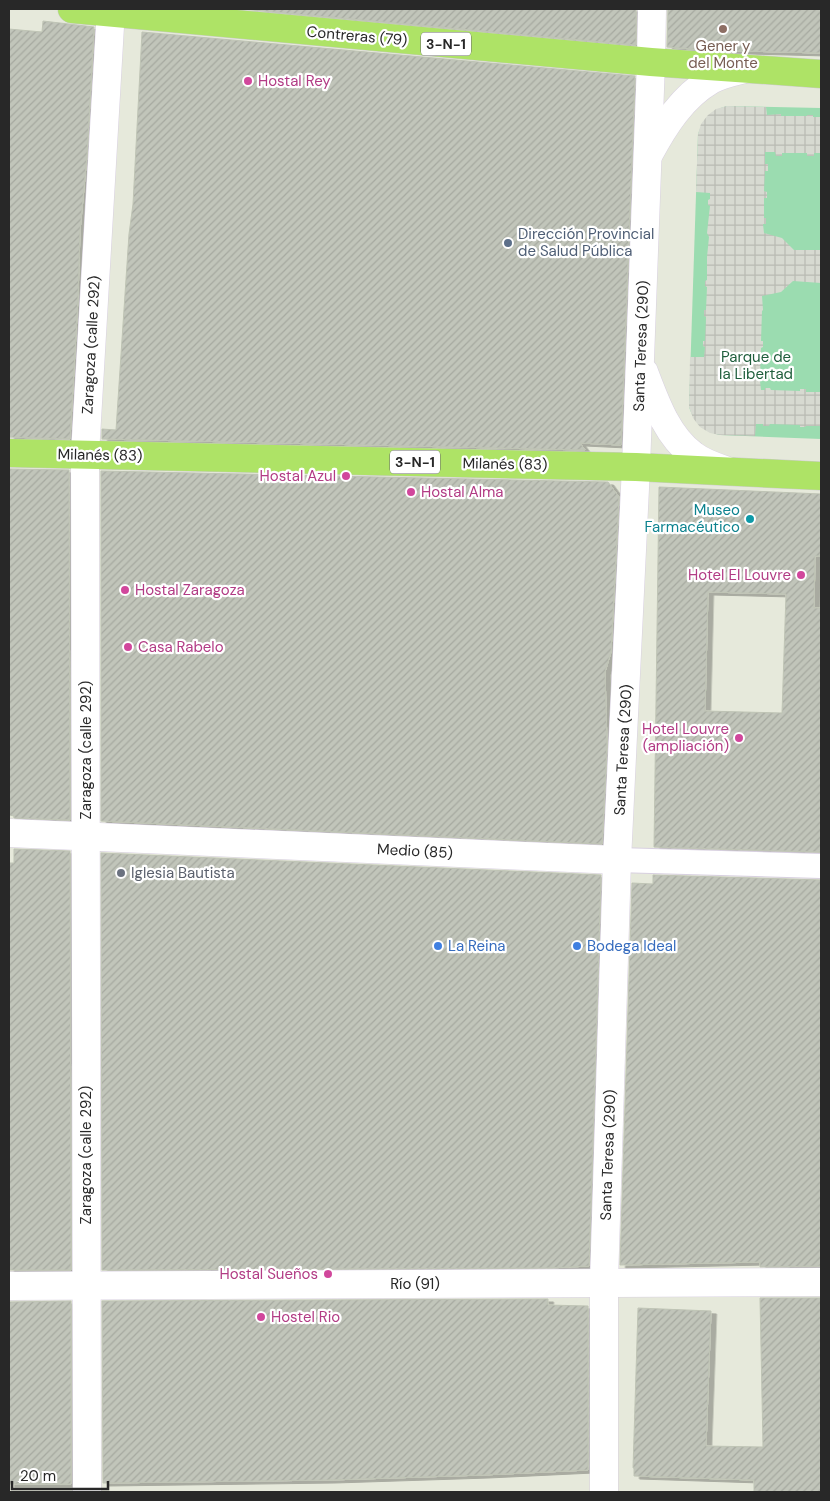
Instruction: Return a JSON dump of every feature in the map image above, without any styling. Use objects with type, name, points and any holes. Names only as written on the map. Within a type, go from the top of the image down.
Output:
[{"type":"main road","name":"Contreras (79)","points":[[72,9],[651,62],[821,74]]},
{"type":"main road","name":"Milanés (83)","points":[[9,453],[636,467],[821,476]]},
{"type":"street","name":"Santa Teresa (290)","points":[[604,1492],[604,1282],[617,860],[636,467],[652,9]]},
{"type":"street","name":"Zaragoza (calle 292)","points":[[87,1492],[85,454],[110,11]]},
{"type":"street","points":[[647,157],[675,112],[694,93],[711,80],[745,69]]},
{"type":"street","points":[[640,364],[652,395],[679,443],[693,456],[710,465],[734,473]]},
{"type":"street","name":"Medio (85)","points":[[9,833],[617,860],[821,866]]},
{"type":"street","name":"Río (91)","points":[[9,1286],[821,1282]]},
{"type":"green space","name":"Parque de la Libertad","points":[[727,106],[821,108],[821,439],[720,435],[700,426],[689,407],[698,134],[708,116],[716,110]]},
{"type":"shaded area","name":"Parque de la Libertad","points":[[727,106],[766,107],[767,115],[813,115],[813,117],[821,117],[821,153],[807,156],[807,153],[782,153],[782,156],[776,156],[775,152],[765,152],[765,164],[768,164],[768,171],[765,171],[764,191],[767,192],[767,198],[764,198],[764,218],[766,218],[766,224],[763,224],[764,233],[782,238],[794,250],[821,250],[821,283],[793,281],[781,292],[762,296],[761,341],[763,341],[763,347],[761,348],[760,375],[762,375],[762,381],[760,381],[761,390],[765,390],[765,388],[800,391],[800,389],[806,389],[806,392],[821,392],[821,426],[800,427],[800,425],[770,424],[769,426],[763,426],[763,424],[756,424],[755,436],[720,435],[710,433],[700,427],[693,418],[689,407],[690,357],[704,357],[705,347],[703,346],[703,341],[705,341],[706,317],[704,316],[704,310],[706,310],[707,287],[705,286],[705,281],[707,280],[709,237],[707,233],[710,193],[696,192],[698,134],[701,124],[708,115],[716,109]]},
{"type":"building","points":[[241,9],[636,9],[636,45]]},
{"type":"building","points":[[668,9],[821,9],[821,53],[705,50],[667,47]]},
{"type":"building","points":[[43,21],[94,27],[87,155],[80,231],[70,439],[9,437],[9,29],[42,32]]},
{"type":"building","points":[[142,32],[635,76],[621,445],[580,443],[585,450],[102,439],[102,429],[116,430],[129,234],[133,204]]},
{"type":"building","points":[[9,469],[69,470],[70,820],[14,818],[14,816],[9,815]]},
{"type":"building","points":[[101,471],[608,482],[619,497],[611,652],[605,672],[607,745],[602,844],[101,821]]},
{"type":"building","points":[[659,487],[821,494],[821,556],[815,556],[814,608],[821,608],[821,852],[654,847]],"holes":[[[708,592],[786,594],[782,713],[705,711]]]},
{"type":"building","points":[[14,849],[70,851],[71,1270],[9,1270],[9,863],[14,863]]},
{"type":"building","points":[[101,853],[601,875],[589,1266],[549,1268],[102,1270]]},
{"type":"building","points":[[653,875],[821,880],[821,1266],[760,1267],[760,1262],[620,1265],[632,883],[653,884]]},
{"type":"building","points":[[760,1298],[821,1298],[821,1492],[754,1492],[754,1480],[634,1476],[638,1308],[711,1311],[706,1446],[763,1447]]},
{"type":"building","points":[[548,1299],[548,1305],[588,1306],[588,1470],[330,1480],[103,1483],[102,1301]]},
{"type":"building","points":[[71,1301],[71,1484],[9,1484],[9,1302]]},
{"type":"place","name":"Gener y del Monte","points":[[723,29]]},
{"type":"place","name":"Hostal Rey","points":[[248,81]]},
{"type":"place","name":"Dirección Provincial de Salud Pública","points":[[508,243]]},
{"type":"place","name":"Hostal Azul","points":[[346,476]]},
{"type":"place","name":"Hostal Alma","points":[[411,492]]},
{"type":"place","name":"Museo Farmacéutico","points":[[750,519]]},
{"type":"place","name":"Hotel El Louvre","points":[[801,575]]},
{"type":"place","name":"Hostal Zaragoza","points":[[125,590]]},
{"type":"place","name":"Casa Rabelo","points":[[128,647]]},
{"type":"place","name":"Hotel Louvre (ampliación)","points":[[739,738]]},
{"type":"place","name":"Iglesia Bautista","points":[[121,873]]},
{"type":"place","name":"La Reina","points":[[438,946]]},
{"type":"place","name":"Bodega Ideal","points":[[577,946]]},
{"type":"place","name":"Hostal Sueños","points":[[328,1274]]},
{"type":"place","name":"Hostel Rio","points":[[261,1317]]}]
